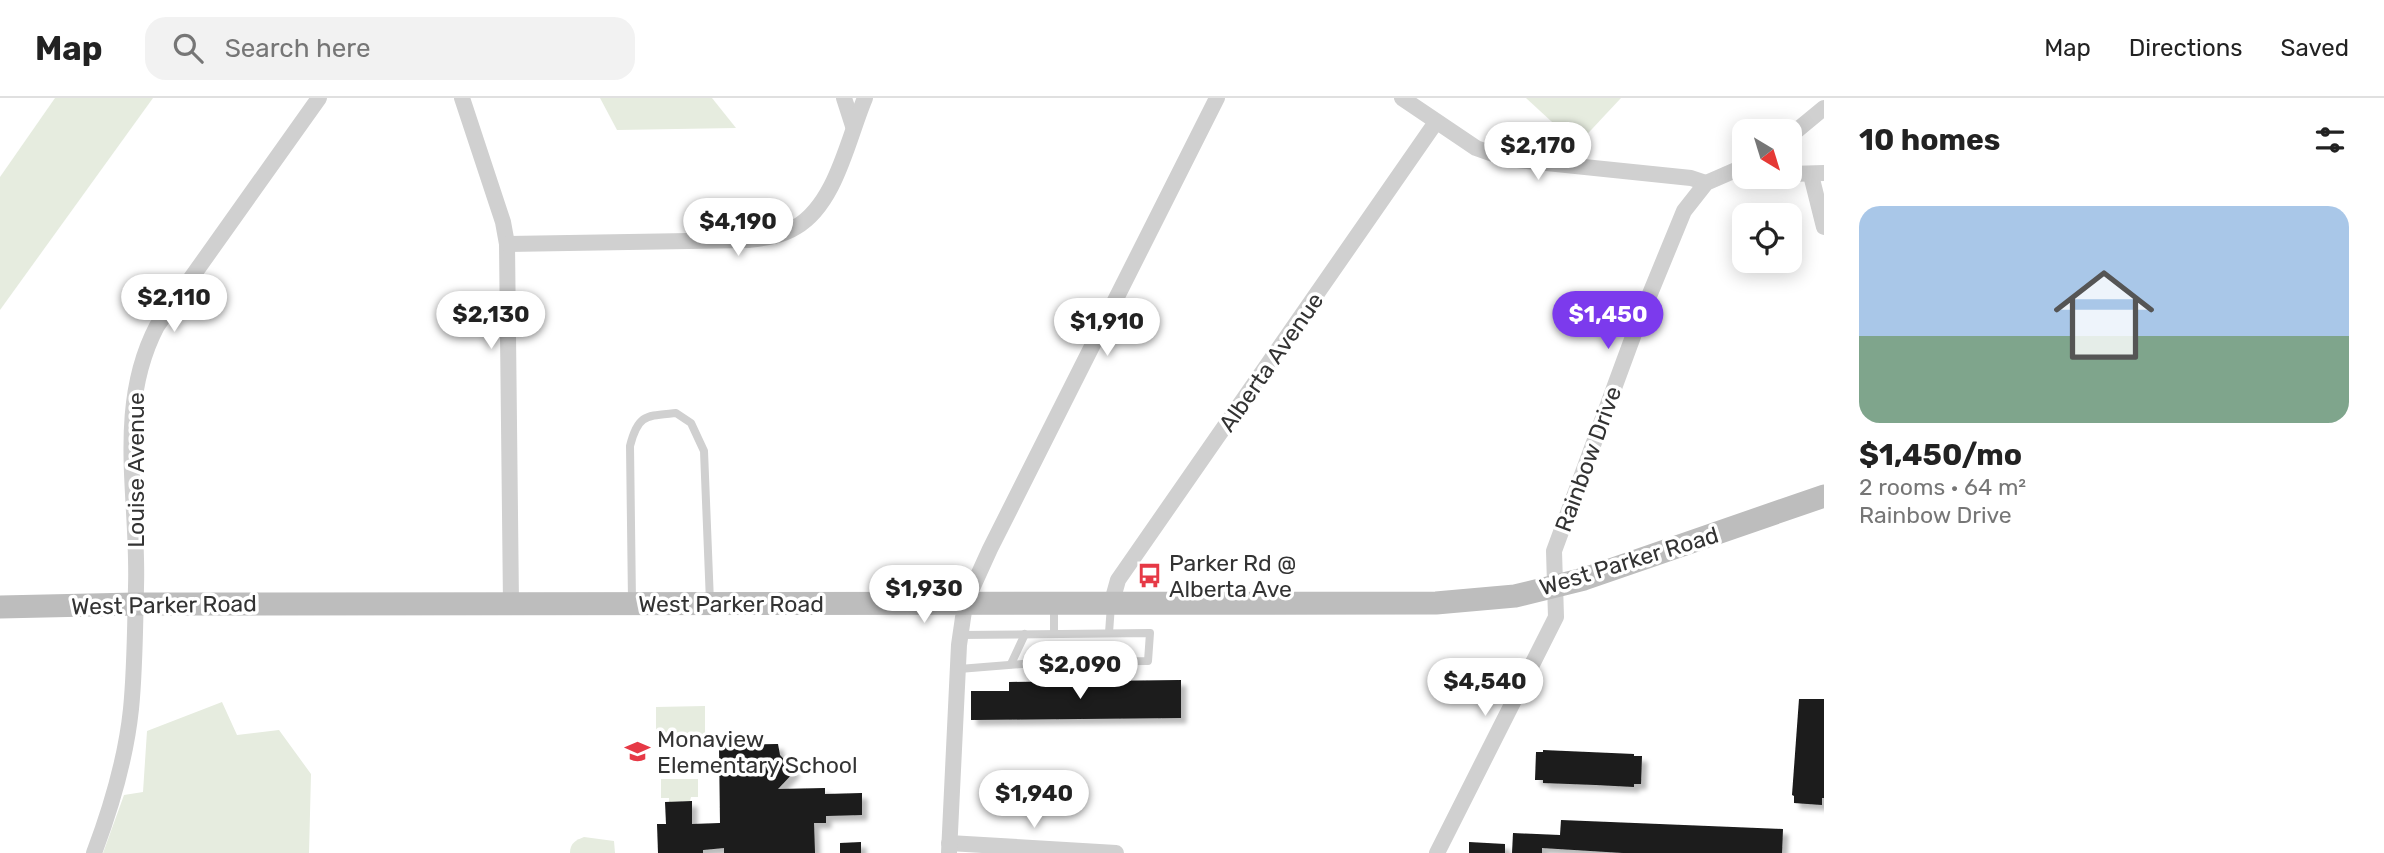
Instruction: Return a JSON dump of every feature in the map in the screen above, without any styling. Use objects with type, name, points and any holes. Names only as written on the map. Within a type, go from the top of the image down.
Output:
[{"type":"street","name":"Louise Avenue","points":[[94,853],[110,807],[131,712],[135,604],[131,424],[136,382],[146,348],[157,326],[319,98]]},
{"type":"street","points":[[462,98],[503,222],[507,244],[511,604]]},
{"type":"street","points":[[844,98],[853,127]]},
{"type":"street","points":[[507,244],[749,240],[783,233],[807,220],[820,206],[865,98]]},
{"type":"street","points":[[1116,853],[949,848],[960,635],[965,604],[989,549],[1217,98]]},
{"type":"street","points":[[1402,98],[1476,148],[1507,159],[1691,178],[1706,183]]},
{"type":"street","points":[[1802,126],[1824,108]]},
{"type":"street","name":"Alberta Avenue","points":[[1111,604],[1118,580],[1436,122]]},
{"type":"street","name":"Rainbow Drive","points":[[1437,853],[1556,617],[1554,551],[1684,211],[1706,183],[1732,173]]},
{"type":"street","points":[[1817,174],[1824,227]]},
{"type":"street","name":"West Parker Road","points":[[0,607],[135,604],[1436,603],[1515,596],[1555,587],[1642,560],[1824,496]]},
{"type":"lane","points":[[632,604],[630,446],[635,425],[647,416],[676,413],[691,423],[704,451],[710,604]]},
{"type":"lane","points":[[1054,604],[1054,633]]},
{"type":"lane","points":[[1109,633],[1111,604]]},
{"type":"lane","points":[[1011,664],[1026,634]]},
{"type":"lane","points":[[958,669],[1011,664],[1147,661],[1150,634],[960,635]]},
{"type":"shaded area","points":[[55,98],[153,98],[0,310],[0,177]]},
{"type":"shaded area","points":[[600,98],[712,98],[736,128],[617,130]]},
{"type":"shaded area","points":[[1526,98],[1621,98],[1577,145]]},
{"type":"shaded area","points":[[222,702],[237,735],[279,730],[311,774],[309,853],[103,853],[124,795],[143,792],[147,731]]},
{"type":"shaded area","points":[[705,706],[705,743],[656,744],[656,707]]},
{"type":"shaded area","points":[[661,779],[698,779],[698,797],[691,797],[690,801],[669,802],[669,798],[661,798]]},
{"type":"shaded area","points":[[584,837],[614,841],[615,853],[570,853],[574,842]]},
{"type":"building","points":[[1181,680],[1181,718],[971,720],[971,691],[1009,691],[1009,682]]},
{"type":"building","points":[[1799,699],[1824,699],[1822,805],[1794,803],[1792,795]]},
{"type":"building","points":[[778,744],[780,755],[795,771],[778,789],[825,788],[825,794],[862,793],[862,815],[826,816],[826,823],[814,823],[815,853],[724,853],[724,848],[703,850],[703,853],[658,853],[657,824],[666,824],[665,802],[692,801],[692,824],[720,823],[719,745]]},
{"type":"building","points":[[1543,750],[1642,756],[1641,784],[1634,784],[1634,787],[1543,783],[1543,780],[1535,780],[1536,752]]},
{"type":"building","points":[[1561,820],[1783,829],[1782,853],[1623,853],[1542,848],[1542,853],[1512,853],[1513,833],[1560,835]]},
{"type":"building","points":[[861,842],[861,853],[840,853],[840,843]]},
{"type":"building","points":[[1469,842],[1505,844],[1505,853],[1469,853]]},
{"type":"place","name":"Parker Rd @ Alberta Ave","points":[[1149,576]]},
{"type":"place","name":"Monaview Elementary School","points":[[637,752]]}]
